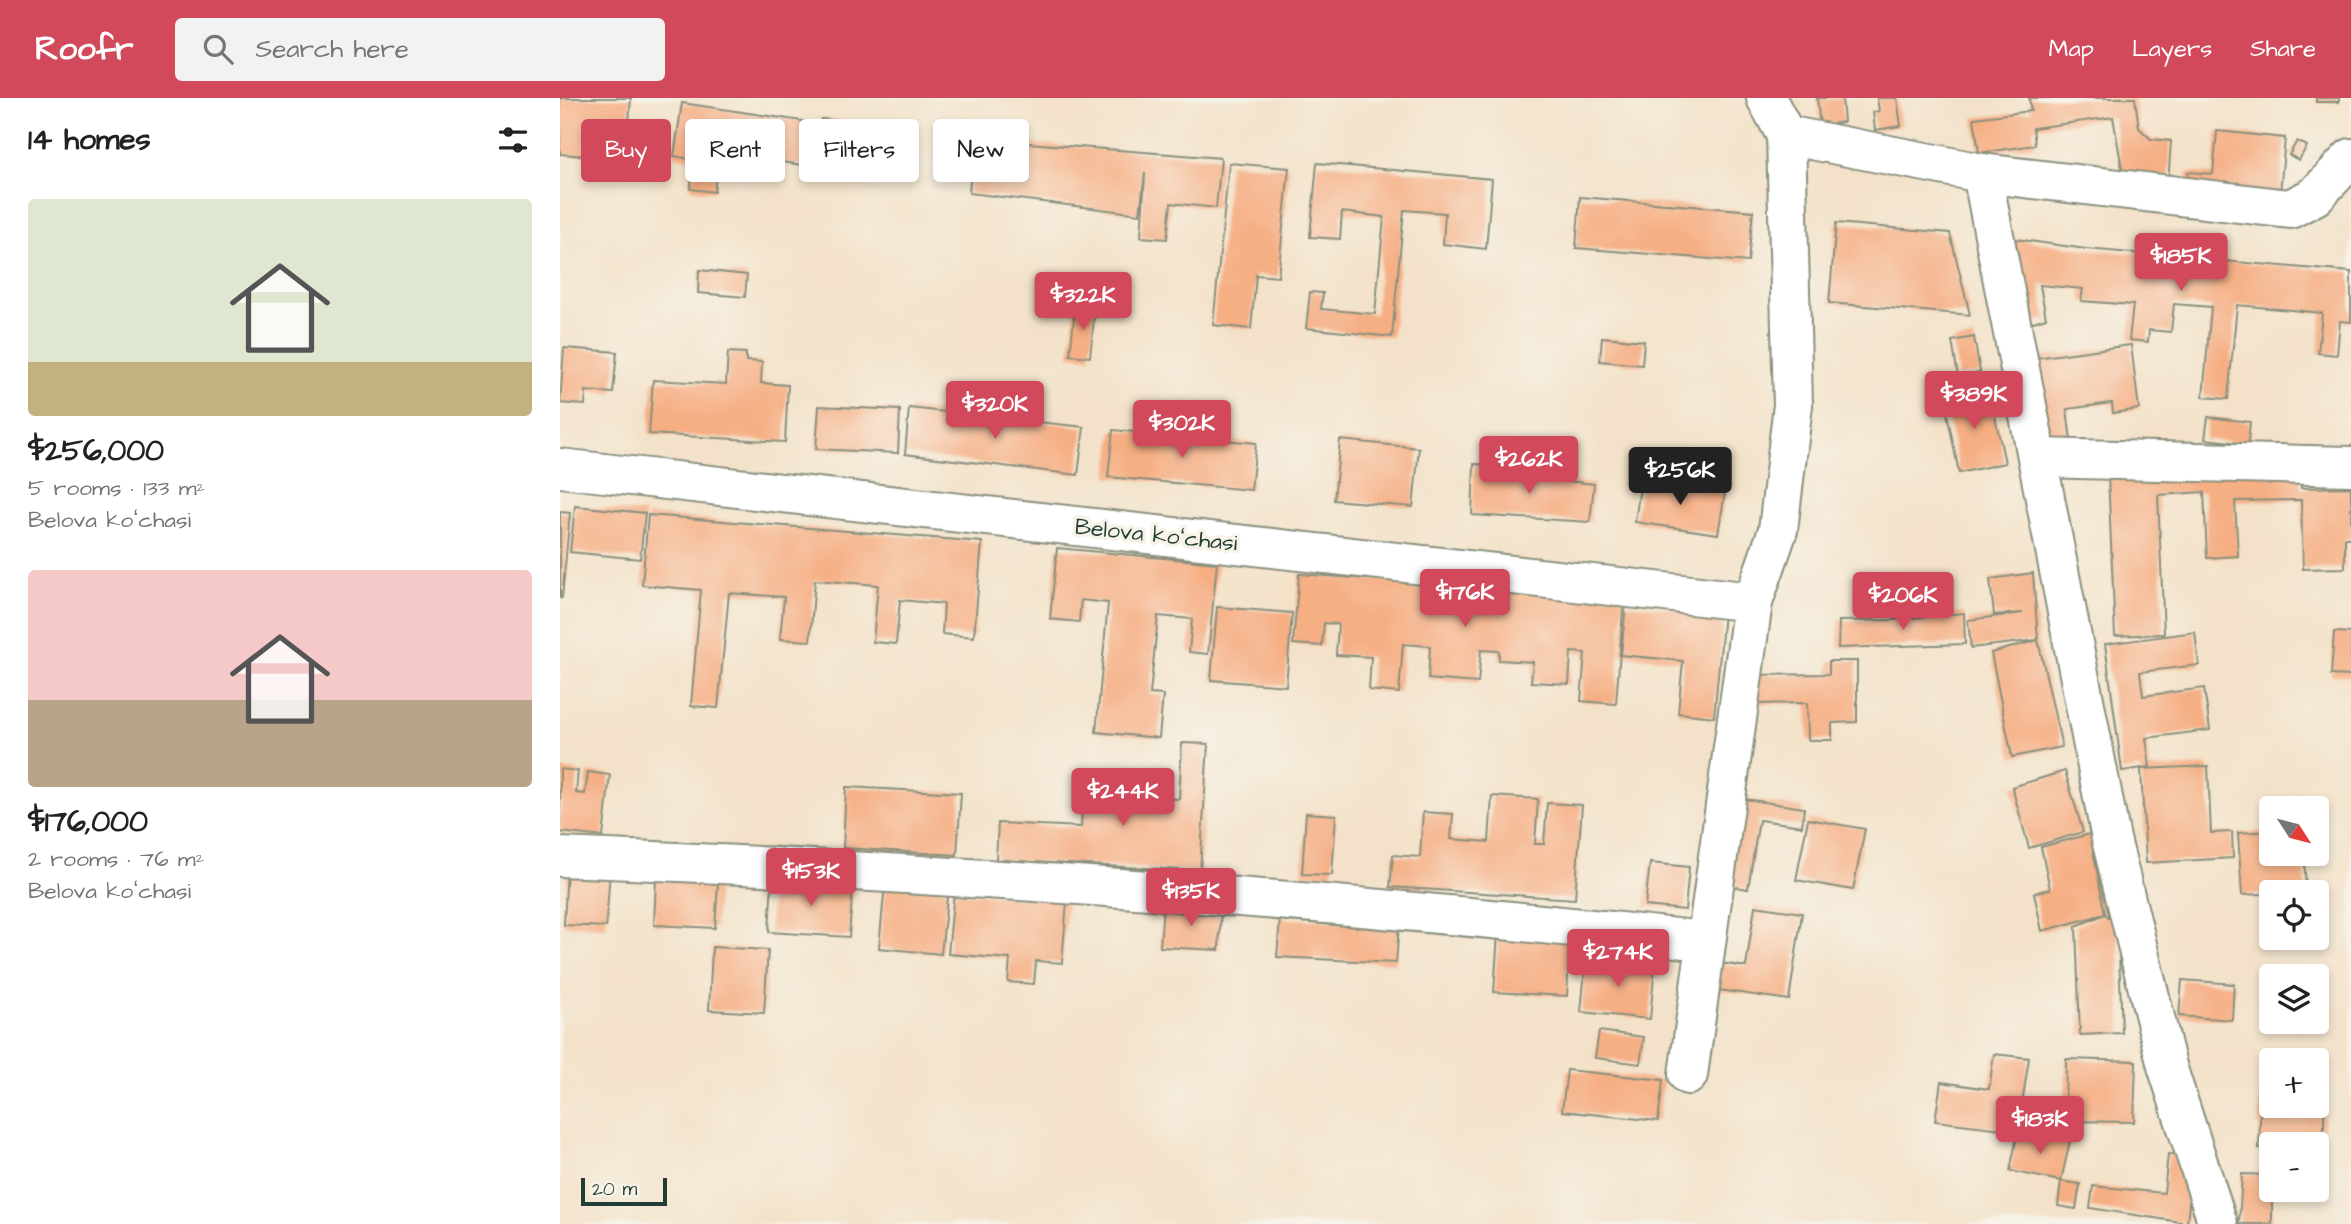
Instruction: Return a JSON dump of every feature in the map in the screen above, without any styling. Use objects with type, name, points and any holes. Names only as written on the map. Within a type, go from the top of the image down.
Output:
[{"type":"street","points":[[1688,1075],[1704,941],[1753,602],[1778,530],[1793,405],[1786,135],[1766,98]]},
{"type":"street","points":[[1786,135],[1982,173],[2290,209],[2315,196],[2351,158]]},
{"type":"street","points":[[1982,173],[2111,839],[2167,1066],[2218,1224]]},
{"type":"street","points":[[2038,458],[2351,466]]},
{"type":"street","name":"Belova koʻchasi","points":[[560,468],[1753,602]]},
{"type":"street","points":[[560,857],[939,876],[1486,917],[1704,941]]},
{"type":"building","points":[[560,98],[631,98],[629,119],[581,119],[581,156],[560,154]]},
{"type":"building","points":[[1817,98],[1842,98],[1844,122],[1820,125]]},
{"type":"building","points":[[1877,98],[1897,98],[1901,126],[1875,130],[1873,112],[1879,111]]},
{"type":"building","points":[[2029,98],[2135,98],[2139,128],[2151,139],[2171,141],[2168,184],[2124,179],[2113,117],[2033,128],[2035,145],[1979,153],[1974,118],[2031,111]]},
{"type":"building","points":[[2316,98],[2339,98],[2339,102],[2316,102]]},
{"type":"building","points":[[682,103],[799,121],[799,164],[785,162],[785,119],[685,119],[685,158],[674,156]]},
{"type":"building","points":[[2217,131],[2285,138],[2280,194],[2186,185],[2188,172],[2213,174]]},
{"type":"building","points":[[2297,141],[2307,146],[2299,160],[2289,155]]},
{"type":"building","points":[[1029,143],[1221,158],[1216,208],[1171,203],[1167,239],[1141,237],[1145,173],[1140,214],[969,193],[970,182],[1029,182]]},
{"type":"building","points":[[1229,163],[1289,168],[1278,277],[1256,275],[1251,329],[1213,325]]},
{"type":"building","points":[[1317,163],[1492,179],[1486,249],[1443,244],[1445,213],[1404,210],[1392,337],[1306,328],[1310,292],[1323,293],[1321,309],[1375,314],[1384,217],[1342,212],[1340,239],[1310,237]]},
{"type":"building","points":[[691,182],[715,182],[714,192],[690,189]]},
{"type":"building","points":[[1580,197],[1753,211],[1748,262],[1576,248]]},
{"type":"building","points":[[1836,223],[1950,233],[1970,315],[1829,303]]},
{"type":"building","points":[[2001,237],[2086,249],[2351,272],[2351,322],[2340,321],[2337,355],[2318,353],[2322,313],[2237,305],[2228,399],[2203,397],[2211,307],[2174,304],[2171,332],[2149,330],[2148,342],[2129,340],[2133,305],[2081,301],[2083,289],[2040,285],[2046,318],[2027,324]]},
{"type":"building","points":[[699,270],[747,275],[745,297],[698,293]]},
{"type":"building","points":[[1075,308],[1095,310],[1090,357],[1070,355]]},
{"type":"building","points":[[1602,337],[1644,341],[1642,365],[1600,361]]},
{"type":"building","points":[[1974,337],[1980,372],[1958,376],[1952,341]]},
{"type":"building","points":[[2131,345],[2139,409],[2113,413],[2112,403],[2067,409],[2071,441],[2046,444],[2035,358]]},
{"type":"building","points":[[564,348],[617,352],[613,393],[586,391],[585,405],[560,403]]},
{"type":"building","points":[[728,352],[746,353],[746,361],[762,362],[761,383],[788,385],[785,442],[649,434],[653,380],[726,384]]},
{"type":"building","points":[[1989,388],[2005,463],[1959,473],[1944,398]]},
{"type":"building","points":[[819,406],[900,410],[898,453],[816,449]]},
{"type":"building","points":[[909,408],[1084,427],[1078,475],[905,454]]},
{"type":"building","points":[[2208,417],[2250,422],[2248,444],[2205,439]]},
{"type":"building","points":[[1113,430],[1256,443],[1251,490],[1108,477]]},
{"type":"building","points":[[1340,440],[1419,448],[1413,507],[1334,500]]},
{"type":"building","points":[[1474,464],[1522,466],[1522,476],[1594,484],[1590,522],[1472,515]]},
{"type":"building","points":[[2301,467],[2301,488],[2351,487],[2351,538],[2345,538],[2345,568],[2303,569],[2301,500],[2235,501],[2238,556],[2207,558],[2204,492],[2158,495],[2164,634],[2115,636],[2108,473]]},
{"type":"building","points":[[1641,480],[1725,493],[1718,534],[1635,522]]},
{"type":"building","points":[[575,506],[645,513],[640,559],[570,552]]},
{"type":"building","points":[[560,512],[570,513],[562,598],[560,598]]},
{"type":"building","points":[[648,515],[982,542],[974,637],[942,634],[944,604],[900,600],[896,644],[873,642],[878,585],[815,580],[810,641],[780,639],[784,597],[729,593],[718,708],[691,706],[701,590],[642,585]]},
{"type":"building","points":[[1057,548],[1217,563],[1208,654],[1189,652],[1192,619],[1158,616],[1150,694],[1163,695],[1159,738],[1096,732],[1108,603],[1081,600],[1079,622],[1050,619]]},
{"type":"building","points":[[2033,573],[2038,640],[1971,648],[1968,620],[2023,613],[1994,615],[1990,579]]},
{"type":"building","points":[[1299,574],[1624,597],[1616,704],[1581,701],[1585,653],[1571,652],[1569,684],[1531,682],[1533,662],[1499,660],[1499,651],[1481,650],[1478,683],[1428,679],[1430,646],[1403,644],[1399,693],[1369,690],[1371,657],[1336,655],[1338,624],[1324,623],[1322,646],[1293,644]]},
{"type":"building","points":[[1626,604],[1724,613],[1714,717],[1678,713],[1683,661],[1621,655]]},
{"type":"building","points":[[1217,607],[1292,613],[1286,686],[1211,680]]},
{"type":"building","points":[[1964,613],[1965,644],[1838,648],[1839,621],[1893,620]]},
{"type":"building","points":[[2195,632],[2199,665],[2140,672],[2143,696],[2204,688],[2210,730],[2146,738],[2150,767],[2122,771],[2105,644]]},
{"type":"building","points":[[2334,632],[2351,633],[2351,676],[2331,675]]},
{"type":"building","points":[[2038,640],[2062,747],[2012,757],[1991,653]]},
{"type":"building","points":[[1829,661],[1857,661],[1857,722],[1832,723],[1832,740],[1808,740],[1807,703],[1754,704],[1754,675],[1829,674]]},
{"type":"building","points":[[1182,743],[1208,744],[1200,871],[996,860],[998,823],[1081,827],[1083,793],[1179,799]]},
{"type":"building","points":[[2208,766],[2211,833],[2232,832],[2233,858],[2146,863],[2141,769]]},
{"type":"building","points":[[560,769],[578,771],[576,793],[585,794],[588,772],[610,775],[603,837],[560,832]]},
{"type":"building","points":[[2065,771],[2083,832],[2029,848],[2012,787]]},
{"type":"building","points":[[846,787],[961,793],[957,855],[843,848]]},
{"type":"building","points":[[1492,796],[1538,799],[1535,844],[1544,844],[1547,803],[1582,805],[1575,899],[1390,887],[1393,855],[1420,857],[1423,812],[1453,814],[1451,839],[1489,842]]},
{"type":"building","points":[[1737,798],[1804,808],[1802,826],[1759,820],[1748,889],[1724,885]]},
{"type":"building","points":[[1306,813],[1336,815],[1332,875],[1302,874]]},
{"type":"building","points":[[1808,819],[1865,829],[1853,890],[1796,880]]},
{"type":"building","points":[[2259,832],[2259,866],[2305,866],[2305,880],[2259,880],[2259,894],[2242,895],[2238,833]]},
{"type":"building","points":[[2090,834],[2105,914],[2042,931],[2034,893],[2050,889],[2041,847]]},
{"type":"building","points":[[1650,863],[1689,867],[1685,910],[1645,906]]},
{"type":"building","points":[[567,867],[610,870],[606,927],[564,925]]},
{"type":"building","points":[[656,879],[718,883],[715,928],[654,925]]},
{"type":"building","points":[[772,880],[853,884],[849,937],[769,932]]},
{"type":"building","points":[[885,883],[948,889],[941,954],[879,948]]},
{"type":"building","points":[[954,892],[1067,901],[1062,963],[1036,961],[1034,984],[1008,982],[1010,959],[948,954]]},
{"type":"building","points":[[1163,905],[1221,908],[1219,950],[1160,947]]},
{"type":"building","points":[[1755,906],[1802,913],[1789,1000],[1704,988],[1708,961],[1746,967]]},
{"type":"building","points":[[2105,914],[2118,924],[2122,1033],[2080,1035],[2076,926]]},
{"type":"building","points":[[1280,918],[1399,925],[1396,963],[1277,957]]},
{"type":"building","points":[[1498,933],[1570,937],[1567,996],[1494,992]]},
{"type":"building","points":[[712,947],[768,950],[764,1013],[709,1010]]},
{"type":"building","points":[[1586,959],[1655,966],[1650,1019],[1581,1012]]},
{"type":"building","points":[[2182,980],[2234,984],[2232,1020],[2179,1016]]},
{"type":"building","points":[[1599,1031],[1644,1037],[1640,1064],[1595,1058]]},
{"type":"building","points":[[1994,1054],[2029,1058],[2018,1131],[1935,1121],[1941,1082],[1989,1089]]},
{"type":"building","points":[[2066,1059],[2136,1061],[2134,1122],[2065,1121]]},
{"type":"building","points":[[1567,1070],[1663,1080],[1658,1121],[1562,1111]]},
{"type":"building","points":[[2260,1118],[2324,1118],[2324,1132],[2260,1132]]},
{"type":"building","points":[[2018,1131],[2070,1141],[2061,1181],[2010,1171]]},
{"type":"building","points":[[2168,1154],[2194,1156],[2187,1223],[2090,1208],[2093,1186],[2164,1193]]},
{"type":"building","points":[[2242,1174],[2259,1175],[2259,1202],[2272,1202],[2272,1224],[2239,1224]]},
{"type":"building","points":[[2061,1181],[2080,1184],[2076,1209],[2058,1206]]}]
